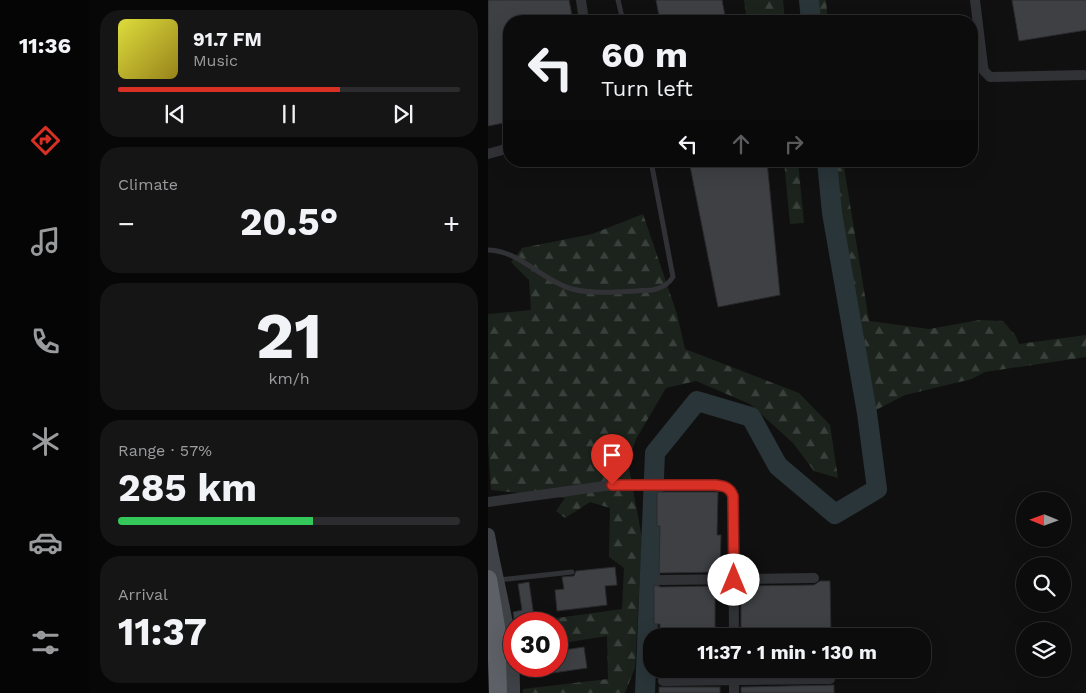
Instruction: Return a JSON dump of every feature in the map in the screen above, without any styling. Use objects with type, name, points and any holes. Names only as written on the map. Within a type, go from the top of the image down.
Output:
[{"type":"highway","points":[[492,579],[498,693]]},
{"type":"street","points":[[581,0],[583,15]]},
{"type":"street","points":[[975,0],[977,15]]},
{"type":"street","points":[[978,25],[983,66],[990,77],[1084,75]]},
{"type":"street","points":[[488,154],[503,150]]},
{"type":"street","points":[[488,502],[612,485],[660,484],[727,487],[731,490],[733,496],[734,628]]},
{"type":"street","points":[[488,535],[492,579],[505,613],[514,677],[513,693]]},
{"type":"street","points":[[661,580],[814,578]]},
{"type":"street","points":[[663,681],[830,679]]},
{"type":"street","points":[[734,680],[734,693]]},
{"type":"lane","points":[[618,0],[621,15]]},
{"type":"lane","points":[[488,250],[502,252],[572,289],[591,291],[653,290],[662,288],[669,284],[673,277],[652,167]]},
{"type":"lane","points":[[492,579],[572,572]]},
{"type":"green space","points":[[744,0],[783,0],[784,15],[746,15]]},
{"type":"green space","points":[[816,0],[826,0],[827,15],[817,15]]},
{"type":"green space","points":[[785,167],[799,167],[804,223],[790,224]]},
{"type":"green space","points":[[832,167],[844,167],[869,321],[929,329],[980,320],[1003,321],[1016,336],[1019,344],[1086,335],[1086,357],[985,372],[972,379],[905,395],[876,410],[861,342]]},
{"type":"green space","points":[[643,214],[677,314],[685,349],[799,393],[830,425],[838,478],[814,471],[793,443],[750,404],[696,381],[666,388],[636,439],[628,463],[642,538],[635,668],[625,693],[523,693],[523,689],[608,679],[607,636],[568,642],[568,616],[622,609],[624,568],[609,557],[610,508],[590,502],[565,518],[556,511],[565,498],[491,490],[488,442],[488,314],[531,310],[529,280],[511,262],[522,248],[592,234]]},
{"type":"building","points":[[488,0],[569,0],[572,15],[503,15],[503,123],[488,126]]},
{"type":"building","points":[[656,0],[722,0],[725,15],[659,15]]},
{"type":"building","points":[[1012,0],[1087,0],[1087,30],[1019,41]]},
{"type":"building","points":[[690,167],[768,167],[780,295],[718,307]]},
{"type":"building","points":[[657,492],[718,492],[717,535],[721,535],[720,572],[659,573],[660,526],[657,526]]},
{"type":"building","points":[[615,567],[617,585],[605,586],[607,605],[557,611],[555,590],[564,589],[562,577],[574,576],[576,571]]},
{"type":"building","points":[[820,581],[830,581],[831,628],[741,628],[741,586],[814,585]]},
{"type":"building","points":[[529,582],[533,612],[513,612],[522,610],[518,584]]},
{"type":"building","points":[[654,585],[661,587],[715,586],[715,628],[660,628],[660,624],[654,624]]},
{"type":"building","points":[[584,647],[587,668],[568,671],[568,649]]},
{"type":"building","points":[[834,685],[834,693],[741,693],[741,687]]},
{"type":"building","points":[[659,687],[720,687],[720,693],[659,693]]},
{"type":"waterway","points":[[809,0],[810,15]]},
{"type":"waterway","points":[[645,693],[655,453],[697,401],[751,417],[778,466],[835,514],[877,489],[867,413],[832,213],[828,167]]},
{"type":"route","points":[[612,485],[715,485],[727,487],[731,490],[733,496],[734,580]]}]
